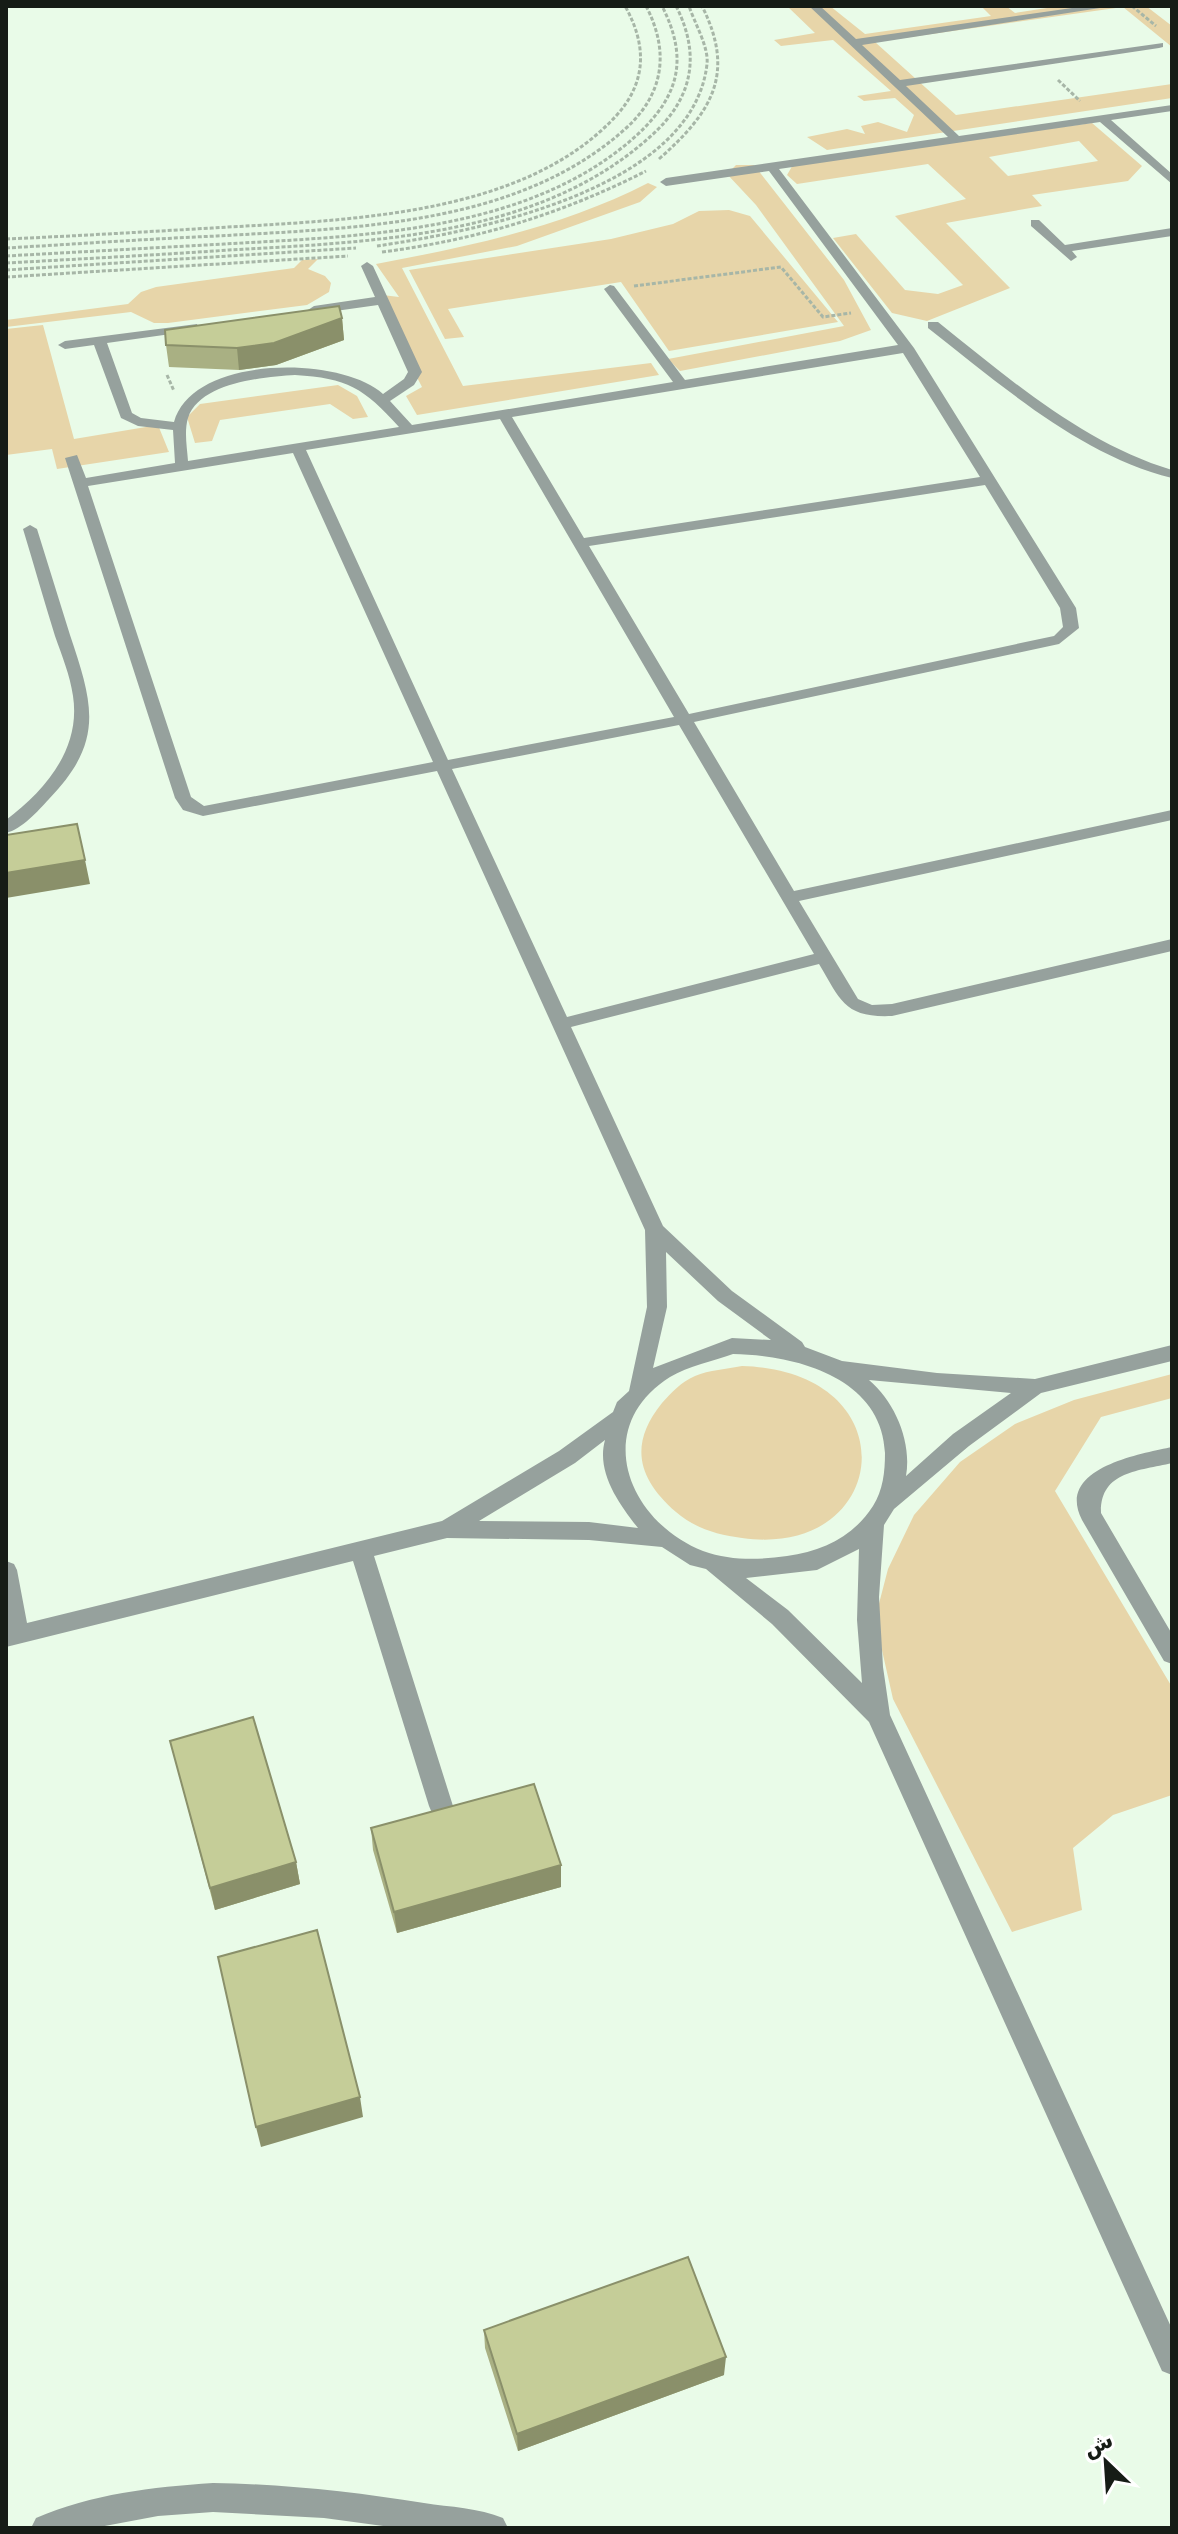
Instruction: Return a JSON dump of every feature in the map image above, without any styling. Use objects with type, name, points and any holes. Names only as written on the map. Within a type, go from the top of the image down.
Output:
[{"type":"lane","points":[[814,6],[957,140]]},
{"type":"lane","points":[[854,43],[1108,6]]},
{"type":"lane","points":[[896,84],[1159,45]]},
{"type":"lane","points":[[666,182],[1172,108]]},
{"type":"lane","points":[[1103,119],[1172,180]]},
{"type":"lane","points":[[72,458],[183,798],[189,806],[203,811],[220,811],[683,720],[1039,646],[1066,634],[1071,628],[1072,614],[907,348],[772,167]]},
{"type":"lane","points":[[1035,223],[1074,260]]},
{"type":"lane","points":[[1063,249],[1172,232]]},
{"type":"lane","points":[[364,260],[415,372],[409,382],[377,396]]},
{"type":"lane","points":[[610,289],[683,387]]},
{"type":"lane","points":[[304,311],[383,300]]},
{"type":"lane","points":[[65,345],[209,325]]},
{"type":"lane","points":[[933,325],[1004,379],[1087,434],[1145,468],[1172,474]]},
{"type":"lane","points":[[99,340],[126,415],[138,422],[181,423]]},
{"type":"lane","points":[[81,483],[907,348]]},
{"type":"lane","points":[[182,467],[181,423],[200,394],[229,382],[265,375],[327,372],[353,380],[377,396],[410,431]]},
{"type":"lane","points":[[505,416],[851,1003],[881,1012],[1172,945]]},
{"type":"lane","points":[[298,449],[655,1230],[659,1268],[657,1307],[638,1388],[619,1418],[611,1449],[616,1482],[632,1513],[660,1539],[709,1563],[780,1617],[878,1715]]},
{"type":"lane","points":[[579,543],[989,480]]},
{"type":"lane","points":[[6,828],[36,803],[65,769],[80,734],[83,717],[78,684],[30,529]]},
{"type":"lane","points":[[787,898],[1172,815]]},
{"type":"lane","points":[[561,1024],[822,958]]},
{"type":"lane","points":[[655,1230],[725,1296],[805,1354]]},
{"type":"lane","points":[[638,1388],[675,1363],[696,1354],[732,1346],[769,1346],[805,1354],[838,1368],[866,1389],[885,1414],[897,1443],[898,1473],[889,1502]]},
{"type":"lane","points":[[838,1368],[937,1381],[1035,1387],[1172,1353]]},
{"type":"lane","points":[[709,1563],[746,1569],[783,1568],[818,1561],[848,1546],[873,1525],[889,1502],[961,1440],[1035,1387]]},
{"type":"lane","points":[[447,1529],[567,1457],[619,1418]]},
{"type":"lane","points":[[1172,1455],[1111,1471],[1090,1488],[1088,1501],[1090,1514],[1172,1654]]},
{"type":"lane","points":[[873,1525],[866,1617],[868,1665],[878,1715],[1170,2351]]},
{"type":"lane","points":[[6,1570],[12,1637],[447,1529],[589,1531],[660,1539]]},
{"type":"lane","points":[[361,1550],[441,1806]]},
{"type":"lane","points":[[46,2528],[122,2506],[181,2497],[246,2495],[311,2500],[493,2528]]},
{"type":"path","points":[[6,239],[371,216],[426,207],[523,178],[594,140],[617,119],[631,98],[642,75],[644,52],[638,31],[625,6]]},
{"type":"path","points":[[6,248],[388,223],[444,213],[546,181],[595,157],[627,131],[653,101],[662,74],[663,47],[659,28],[646,6]]},
{"type":"path","points":[[6,256],[392,230],[490,209],[558,186],[609,161],[642,134],[669,102],[677,74],[678,47],[674,27],[662,6]]},
{"type":"path","points":[[6,263],[315,245],[396,237],[498,215],[568,191],[621,164],[656,136],[683,104],[691,75],[693,47],[688,26],[676,6]]},
{"type":"path","points":[[6,270],[316,252],[400,243],[506,221],[578,196],[633,168],[668,139],[697,105],[705,75],[706,47],[701,25],[689,6]]},
{"type":"path","points":[[375,253],[470,237],[528,222],[589,200],[645,171],[681,141],[710,106],[718,76],[719,47],[713,25],[702,6]]},
{"type":"path","points":[[6,277],[364,260]]},
{"type":"path","points":[[610,289],[781,267],[823,317],[878,309]]},
{"type":"path","points":[[167,375],[175,395]]},
{"type":"shaded area","points":[[787,6],[830,6],[865,34],[991,16],[981,6],[1006,6],[1015,13],[1060,6],[1146,6],[1172,26],[1172,47],[1123,7],[875,42],[956,115],[1172,84],[1172,98],[827,150],[807,137],[847,129],[865,134],[861,126],[878,122],[907,132],[914,115],[895,98],[864,101],[857,96],[891,91],[833,40],[781,46],[774,40],[815,33]]},
{"type":"shaded area","points":[[1092,123],[1142,166],[1128,181],[1032,195],[1042,206],[946,223],[1010,288],[927,321],[892,313],[833,238],[856,234],[905,290],[938,294],[963,285],[895,216],[966,199],[928,164],[797,184],[787,175],[794,163]],"holes":[[[1079,141],[1098,161],[1008,176],[989,157]]]},
{"type":"shaded area","points":[[736,165],[754,165],[844,280],[871,330],[840,341],[680,371],[668,359],[844,326],[756,205],[727,174]]},
{"type":"shaded area","points":[[648,183],[657,187],[640,202],[517,246],[402,268],[463,386],[651,363],[659,375],[417,415],[406,396],[422,387],[374,294],[399,297],[376,264],[481,242],[549,223],[583,212]]},
{"type":"shaded area","points":[[729,210],[750,216],[838,322],[669,351],[621,282],[448,309],[464,337],[445,339],[409,270],[611,239],[673,224],[699,211]]},
{"type":"shaded area","points":[[318,259],[308,269],[325,276],[331,283],[329,292],[307,305],[168,323],[154,323],[131,312],[6,327],[6,320],[128,304],[141,292],[156,287],[294,268],[302,260]]},
{"type":"shaded area","points":[[43,325],[74,439],[158,425],[169,452],[57,469],[52,449],[6,455],[6,329]]},
{"type":"shaded area","points":[[338,385],[357,396],[368,417],[353,419],[330,404],[220,420],[212,441],[195,443],[187,417],[200,404]]},
{"type":"shaded area","points":[[742,1366],[797,1376],[835,1398],[856,1428],[862,1462],[852,1494],[829,1521],[792,1537],[742,1538],[698,1526],[683,1518],[663,1499],[646,1473],[642,1460],[645,1433],[652,1418],[681,1384],[695,1376]]},
{"type":"shaded area","points":[[1172,1374],[1172,1398],[1101,1417],[1055,1491],[1172,1687],[1172,1795],[1113,1815],[1073,1848],[1082,1910],[1012,1932],[893,1699],[875,1619],[888,1569],[914,1515],[960,1462],[1015,1424],[1074,1400]]},
{"type":"building","points":[[339,306],[342,318],[274,343],[237,348],[166,345],[165,330]]},
{"type":"building","points":[[77,824],[85,860],[6,873],[6,835]]},
{"type":"building","points":[[253,1717],[296,1862],[210,1888],[170,1741]]},
{"type":"building","points":[[534,1784],[561,1865],[394,1912],[371,1828]]},
{"type":"building","points":[[317,1930],[360,2097],[256,2127],[218,1957]]},
{"type":"building","points":[[688,2257],[726,2357],[517,2434],[484,2330]]}]
